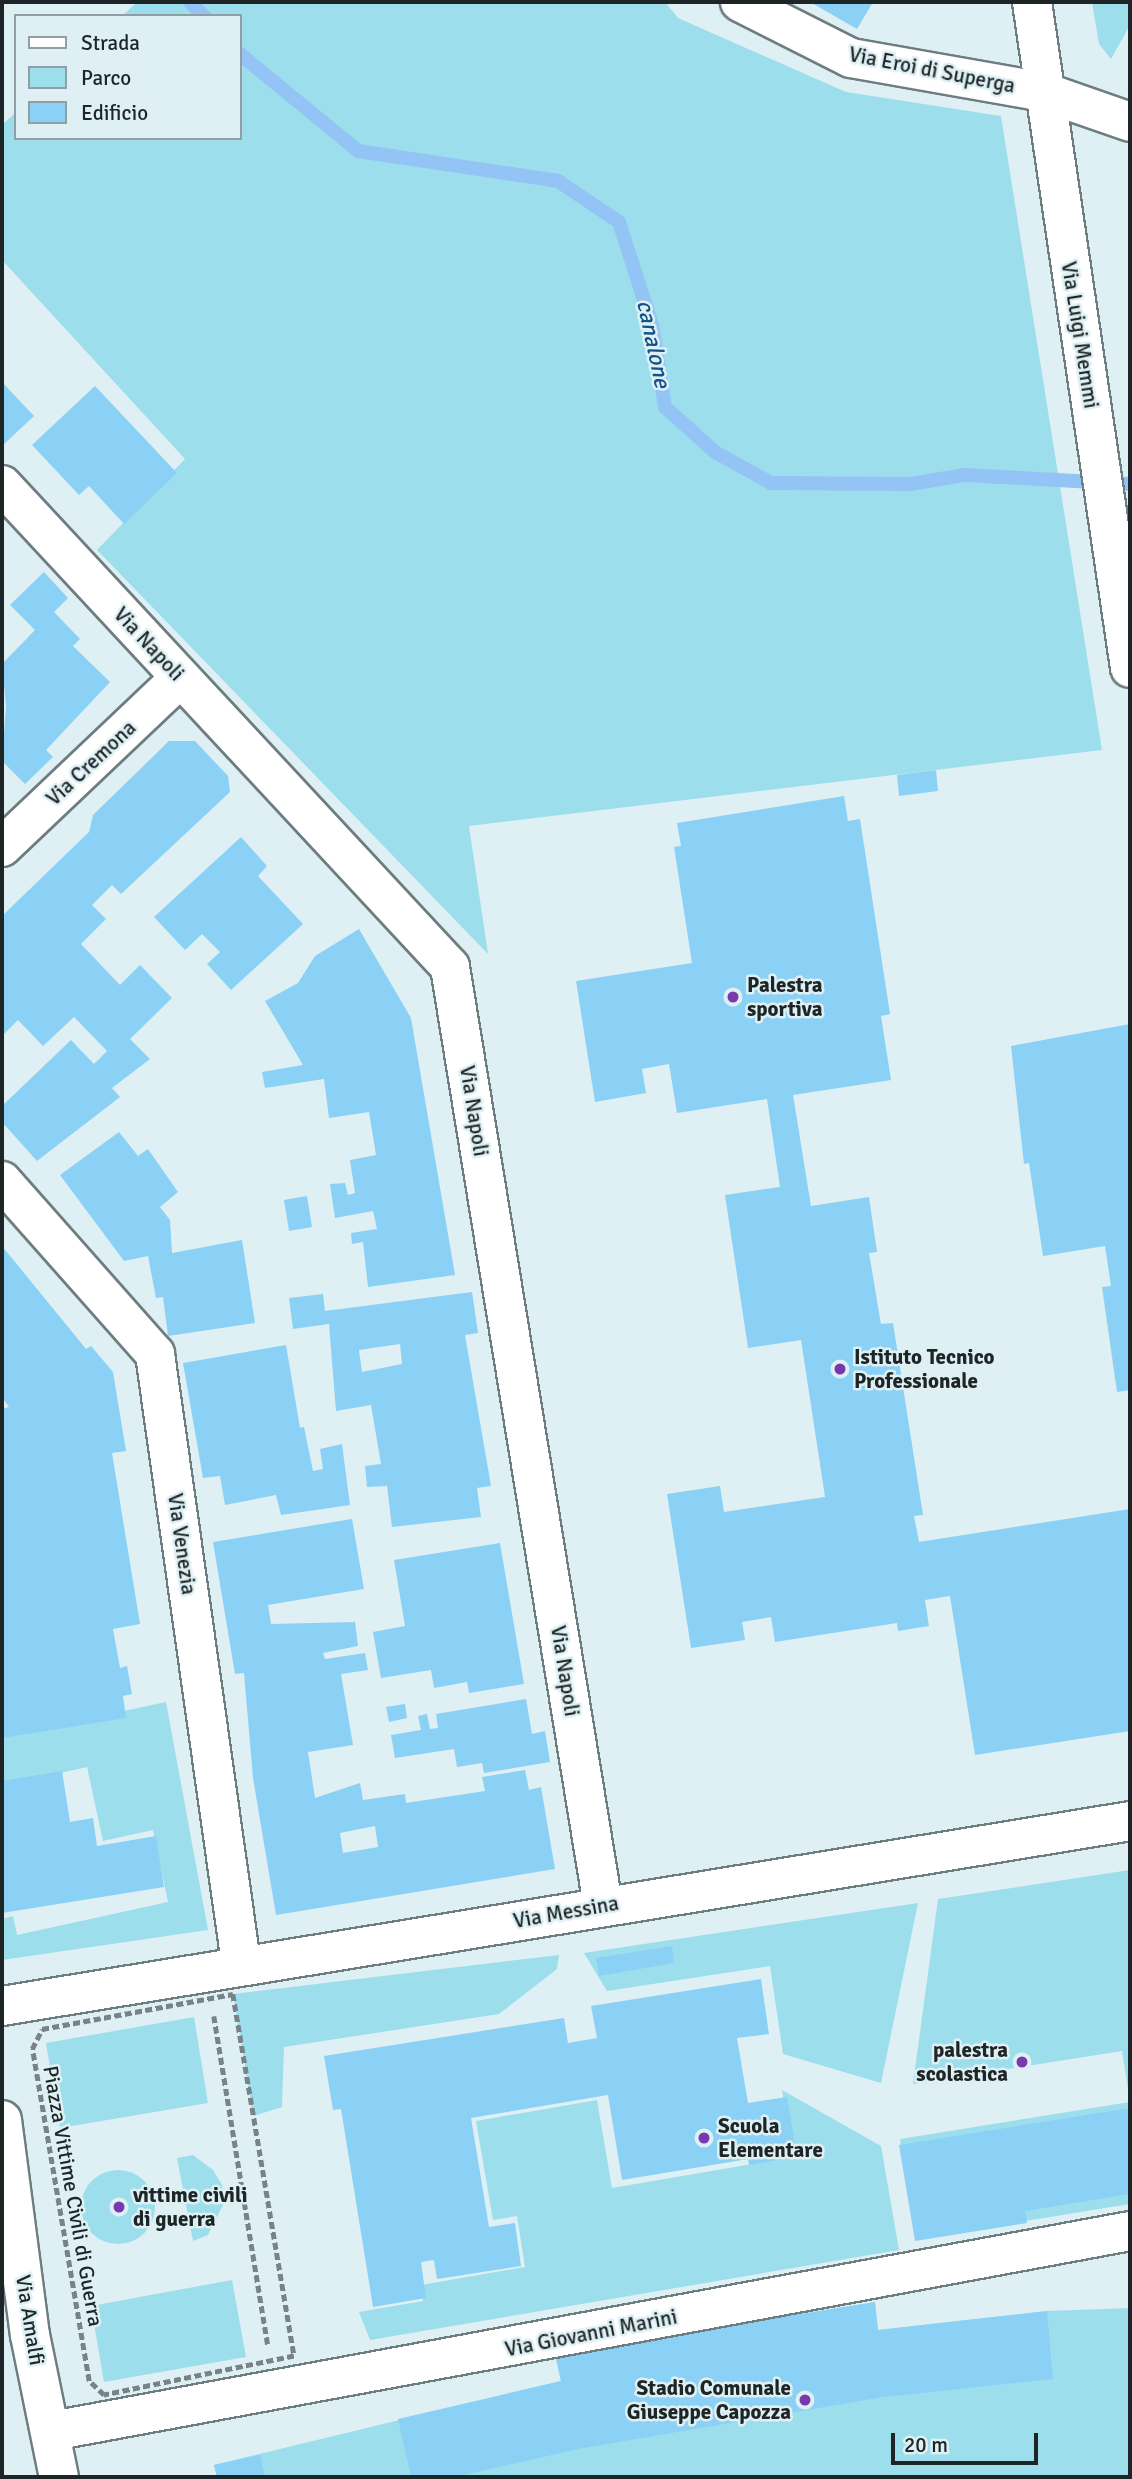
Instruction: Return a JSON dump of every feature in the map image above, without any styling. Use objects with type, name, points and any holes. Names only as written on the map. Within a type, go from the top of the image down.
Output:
[{"type":"street","name":"Via Eroi di Superga","points":[[740,2],[851,58],[1044,92],[1130,122]]},
{"type":"street","name":"Via Luigi Memmi","points":[[1032,2],[1130,668]]},
{"type":"street","name":"Via Napoli","points":[[2,485],[450,967],[603,1905]]},
{"type":"street","name":"Via Cremona","points":[[2,847],[180,678]]},
{"type":"street","name":"Via Venezia","points":[[2,1181],[155,1354],[219,1977]]},
{"type":"street","name":"Via Messina","points":[[2,2006],[219,1977],[603,1905],[1130,1821]]},
{"type":"street","name":"Via Amalfi","points":[[2,2120],[16,2337],[52,2431],[59,2477]]},
{"type":"street","name":"Via Giovanni Marini","points":[[52,2431],[273,2376],[1130,2231]]},
{"type":"path","name":"Piazza Vittime Civili di Guerra","points":[[219,1977],[233,1994],[294,2356],[273,2376],[104,2395],[89,2381],[32,2049],[42,2029],[219,1977]]},
{"type":"path","points":[[219,1977],[273,2376]]},
{"type":"green space","points":[[137,2],[665,2],[678,18],[846,92],[1001,116],[1102,750],[469,826],[488,954],[97,550],[185,459],[2,260],[2,125],[14,114],[14,140],[242,140],[242,14],[124,14]]},
{"type":"green space","points":[[1092,2],[1130,2],[1130,25],[1111,59],[1099,44]]},
{"type":"green space","points":[[166,1702],[208,1930],[2,1960],[2,1919],[13,1916],[17,1935],[168,1902],[153,1830],[103,1841],[87,1767],[2,1786],[2,1737]]},
{"type":"green space","points":[[1130,1870],[1130,2102],[1122,2051],[913,2084],[938,1899]]},
{"type":"green space","points":[[918,1903],[881,2083],[783,2054],[770,1966],[607,1991],[584,1953]]},
{"type":"green space","points":[[559,1955],[557,1969],[499,2014],[284,2047],[282,2107],[253,2116],[233,1994]]},
{"type":"green space","points":[[194,2017],[208,2103],[60,2128],[46,2043]]},
{"type":"green space","points":[[782,2090],[881,2146],[899,2250],[370,2340],[359,2312],[423,2301],[421,2285],[525,2267],[517,2216],[493,2220],[476,2121],[597,2100],[612,2188],[793,2157]]},
{"type":"green space","points":[[1130,2102],[1130,2204],[915,2239],[900,2139]]},
{"type":"green space","points":[[193,2155],[213,2170],[222,2185],[223,2205],[208,2235],[193,2241],[177,2158]]},
{"type":"green space","points":[[118,2170],[132,2173],[144,2181],[152,2193],[155,2207],[152,2221],[144,2233],[132,2241],[118,2244],[104,2241],[92,2233],[84,2221],[81,2207],[84,2193],[92,2181],[104,2173]]},
{"type":"green space","points":[[232,2280],[246,2357],[104,2382],[91,2306]]},
{"type":"green space","name":"Stadio Comunale Giuseppe Capozza","points":[[875,2302],[878,2330],[1047,2311],[1130,2308],[1130,2477],[217,2477],[214,2465],[561,2381],[555,2354]]},
{"type":"building","points":[[810,2],[873,2],[857,29]]},
{"type":"building","points":[[2,382],[34,416],[2,446]]},
{"type":"building","points":[[95,386],[177,473],[124,524],[89,486],[79,495],[32,445]]},
{"type":"building","points":[[44,572],[68,598],[54,612],[80,639],[73,646],[110,682],[46,750],[53,757],[25,784],[2,761],[6,706],[2,664],[35,630],[10,605]]},
{"type":"building","points":[[169,741],[195,741],[228,776],[230,792],[121,894],[112,885],[92,905],[106,919],[81,944],[120,985],[140,965],[172,998],[130,1039],[150,1059],[112,1088],[120,1097],[37,1161],[2,1122],[2,1106],[71,1040],[94,1064],[107,1051],[74,1017],[43,1046],[18,1020],[2,1036],[2,916],[89,832],[93,815]]},
{"type":"building","points":[[936,770],[938,791],[899,796],[897,775]]},
{"type":"building","points":[[844,796],[848,821],[860,819],[890,1014],[881,1016],[891,1080],[793,1095],[811,1206],[869,1197],[877,1252],[869,1253],[881,1324],[893,1323],[923,1515],[914,1516],[919,1542],[1130,1509],[1130,1731],[975,1755],[950,1596],[925,1600],[929,1626],[898,1631],[897,1623],[775,1642],[771,1617],[742,1622],[745,1640],[691,1648],[667,1494],[720,1486],[724,1512],[825,1497],[801,1340],[748,1348],[725,1195],[780,1187],[767,1099],[677,1113],[669,1064],[642,1069],[646,1093],[595,1102],[576,981],[692,963],[674,847],[681,846],[677,823]]},
{"type":"building","points":[[241,837],[267,866],[258,876],[303,924],[231,990],[207,964],[220,952],[202,934],[185,950],[154,917]]},
{"type":"building","points":[[359,929],[411,1018],[455,1275],[368,1287],[363,1242],[352,1244],[351,1233],[377,1229],[373,1211],[335,1218],[330,1184],[345,1183],[348,1195],[355,1193],[350,1160],[376,1155],[369,1112],[329,1118],[324,1079],[265,1088],[262,1072],[303,1065],[265,1001],[298,983],[315,956]]},
{"type":"building","points":[[1130,1024],[1130,1390],[1117,1392],[1102,1287],[1111,1286],[1105,1246],[1043,1256],[1029,1163],[1024,1164],[1011,1046]]},
{"type":"building","points":[[119,1132],[138,1156],[148,1149],[178,1192],[160,1207],[170,1220],[172,1253],[242,1240],[255,1323],[168,1336],[163,1297],[156,1298],[148,1256],[124,1261],[60,1175]]},
{"type":"building","points":[[307,1196],[312,1227],[289,1231],[284,1200]]},
{"type":"building","points":[[2,1246],[86,1349],[91,1346],[113,1372],[126,1451],[112,1453],[140,1624],[113,1629],[120,1668],[127,1666],[132,1694],[123,1696],[126,1718],[2,1738],[2,1409],[9,1407],[2,1397]]},
{"type":"building","points":[[472,1292],[478,1333],[465,1335],[491,1486],[477,1488],[481,1517],[392,1527],[387,1486],[367,1487],[365,1466],[381,1464],[371,1405],[336,1411],[329,1324],[293,1329],[289,1298],[323,1294],[325,1311]],"holes":[[[400,1344],[402,1364],[362,1372],[359,1350]]]},
{"type":"building","points":[[286,1345],[300,1428],[304,1427],[313,1471],[323,1469],[320,1449],[342,1444],[350,1505],[281,1515],[276,1495],[225,1505],[220,1476],[203,1478],[183,1363]]},
{"type":"building","points":[[352,1519],[364,1589],[268,1605],[271,1624],[355,1622],[358,1646],[323,1653],[325,1659],[365,1653],[368,1670],[341,1674],[353,1745],[308,1752],[315,1798],[360,1783],[363,1800],[405,1794],[406,1803],[485,1791],[482,1777],[525,1770],[529,1790],[541,1787],[555,1869],[276,1915],[253,1778],[244,1673],[235,1674],[213,1542]],"holes":[[[375,1826],[378,1847],[343,1853],[340,1833]]]},
{"type":"building","points":[[500,1543],[524,1684],[469,1693],[467,1682],[434,1688],[431,1670],[381,1678],[373,1632],[405,1626],[394,1560]]},
{"type":"building","points":[[526,1699],[532,1734],[545,1731],[550,1762],[484,1773],[482,1763],[457,1767],[454,1749],[395,1758],[391,1735],[421,1730],[418,1716],[427,1714],[430,1729],[438,1728],[436,1714]]},
{"type":"building","points":[[405,1704],[407,1718],[389,1722],[386,1707]]},
{"type":"building","points":[[62,1771],[70,1822],[93,1818],[97,1846],[156,1836],[164,1887],[2,1913],[2,1781]]},
{"type":"building","points":[[672,1946],[674,1963],[599,1976],[596,1958]]},
{"type":"building","name":"Scuola Elementare","points":[[761,1979],[769,2034],[737,2038],[748,2103],[787,2097],[797,2157],[749,2165],[748,2159],[622,2180],[608,2095],[471,2118],[489,2227],[515,2223],[521,2266],[437,2279],[434,2260],[421,2262],[426,2298],[373,2307],[341,2109],[333,2110],[324,2056],[564,2018],[568,2043],[597,2038],[591,2006]]},
{"type":"building","points":[[1130,2108],[1130,2194],[1025,2211],[1027,2223],[915,2241],[899,2145]]},
{"type":"building","points":[[875,2302],[878,2330],[1047,2311],[1053,2379],[883,2397],[578,2449],[455,2477],[411,2477],[398,2419],[561,2381],[555,2354]]},
{"type":"building","points":[[260,2455],[265,2477],[217,2477],[214,2465]]},
{"type":"waterway","name":"canalone","points":[[190,2],[202,14]]},
{"type":"waterway","name":"canalone","points":[[242,56],[358,151],[558,181],[619,222],[652,325],[665,407],[715,452],[771,483],[910,484],[965,475],[1130,484]]},
{"type":"place","name":"Palestra sportiva","points":[[733,997]]},
{"type":"place","name":"Istituto Tecnico Professionale","points":[[840,1369]]},
{"type":"place","name":"palestra scolastica","points":[[1022,2062]]},
{"type":"place","name":"Scuola Elementare","points":[[704,2138]]},
{"type":"place","name":"vittime civili di guerra","points":[[119,2207]]},
{"type":"place","name":"Stadio Comunale Giuseppe Capozza","points":[[805,2400]]}]
